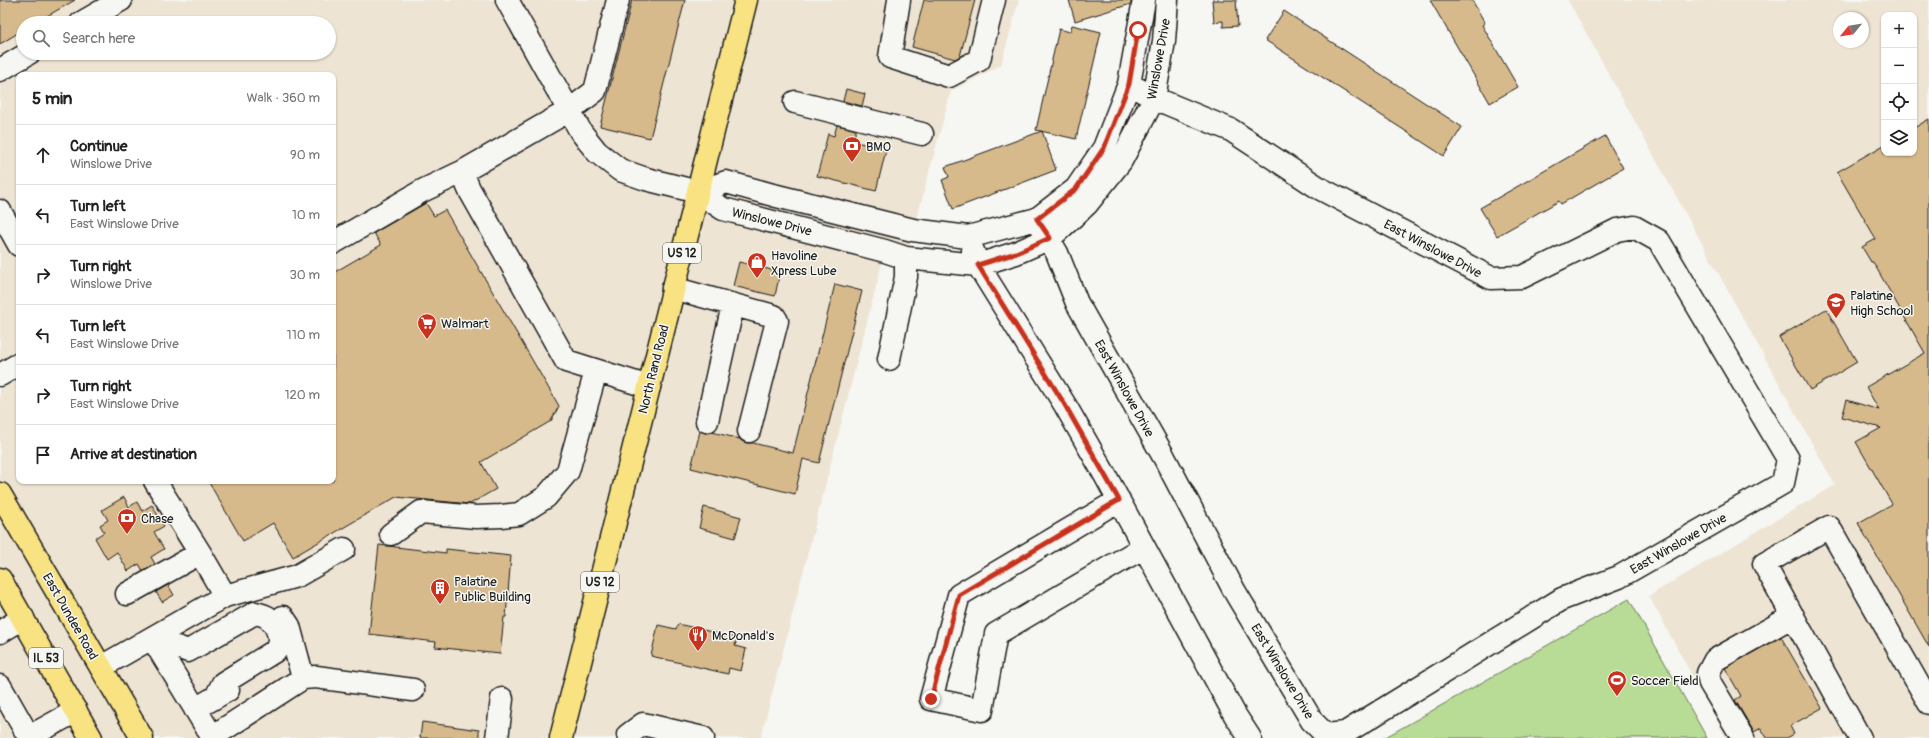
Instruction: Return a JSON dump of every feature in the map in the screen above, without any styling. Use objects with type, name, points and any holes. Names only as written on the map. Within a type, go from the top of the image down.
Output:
[{"type":"main road","name":"North Rand Road","points":[[561,738],[746,0]]},
{"type":"main road","name":"East Dundee Road","points":[[0,494],[142,738]]},
{"type":"main road","name":"IL 53","points":[[0,579],[91,738]]},
{"type":"street","points":[[93,16],[121,0]]},
{"type":"street","points":[[507,0],[581,132],[596,152],[620,170],[646,179],[698,192]]},
{"type":"street","points":[[336,241],[422,191],[462,172],[570,110],[595,91],[618,0]]},
{"type":"street","points":[[899,0],[890,57],[949,76],[979,60],[994,0]]},
{"type":"street","name":"Winslowe Drive","points":[[698,192],[726,182],[913,230],[968,237],[1037,219],[1076,189],[1104,148],[1129,84],[1144,0]]},
{"type":"street","name":"Winslowe Drive","points":[[698,192],[723,209],[885,251],[906,258],[978,265],[1016,253],[1050,238],[1088,204],[1120,161],[1154,98],[1164,41],[1167,0]]},
{"type":"street","points":[[0,70],[17,60]]},
{"type":"street","name":"East Winslowe Drive","points":[[1037,219],[1050,238],[1077,303],[1164,457],[1235,592],[1312,721],[1326,735],[1345,733],[1562,599],[1618,577],[1783,483],[1788,460],[1659,240],[1634,227],[1617,230],[1522,278],[1491,278],[1319,188],[1231,130],[1154,98],[1129,84]]},
{"type":"street","points":[[795,102],[922,134]]},
{"type":"street","points":[[462,172],[469,189],[566,361],[649,387]]},
{"type":"street","points":[[0,211],[16,240]]},
{"type":"street","points":[[968,237],[978,265],[1065,405],[1119,500],[1235,715],[1250,738]]},
{"type":"street","points":[[889,359],[906,277],[906,258]]},
{"type":"street","points":[[673,288],[774,316],[777,321],[749,431]]},
{"type":"street","points":[[707,421],[733,305]]},
{"type":"street","points":[[0,375],[16,366]]},
{"type":"street","points":[[391,534],[421,512],[476,517],[507,516],[519,514],[546,497],[568,472],[596,371]]},
{"type":"street","points":[[157,484],[225,596]]},
{"type":"street","points":[[1119,500],[959,595],[931,699],[982,710],[996,634],[1144,547]]},
{"type":"street","points":[[1860,738],[1764,564],[1829,527],[1929,703]]},
{"type":"street","points":[[164,647],[225,596],[297,576],[344,549]]},
{"type":"street","points":[[127,594],[200,553]]},
{"type":"street","points":[[101,667],[164,647],[251,604],[265,603],[281,614],[289,626],[304,678]]},
{"type":"street","points":[[164,647],[188,651],[255,613],[266,616],[274,624],[279,637],[279,646],[275,651],[223,683],[216,697]]},
{"type":"street","points":[[1741,736],[1710,683],[1708,673],[1715,660],[1792,616]]},
{"type":"street","points":[[0,632],[23,618]]},
{"type":"street","points":[[164,647],[195,710],[212,737],[304,678],[316,677],[413,690]]},
{"type":"street","points":[[195,710],[296,649]]},
{"type":"street","points":[[0,686],[28,737],[76,711]]},
{"type":"street","points":[[497,738],[502,699]]},
{"type":"street","points":[[628,735],[643,724],[702,738]]},
{"type":"shaded area","points":[[0,0],[1019,0],[1001,65],[951,91],[906,258],[885,251],[761,737],[763,738],[0,738]]},
{"type":"shaded area","name":"Palatine High School","points":[[1568,0],[1929,0],[1929,738],[1726,738],[1649,596],[1835,485]]},
{"type":"green space","points":[[1629,599],[1707,738],[1384,738]]},
{"type":"building","points":[[0,0],[75,0],[47,16],[16,16],[16,34],[0,44]]},
{"type":"building","points":[[632,0],[685,0],[650,138],[600,126]]},
{"type":"building","points":[[924,0],[975,0],[960,56],[955,59],[912,47]]},
{"type":"building","points":[[1069,0],[1131,0],[1131,4],[1075,21]]},
{"type":"building","points":[[1212,0],[1236,0],[1238,26],[1223,27],[1223,21],[1214,22]]},
{"type":"building","points":[[1430,0],[1472,0],[1485,23],[1482,25],[1518,87],[1490,103]]},
{"type":"building","points":[[1284,11],[1462,127],[1444,156],[1265,40]]},
{"type":"building","points":[[1072,25],[1101,32],[1076,139],[1036,130],[1059,29],[1070,32]]},
{"type":"building","points":[[846,89],[865,94],[862,106],[843,101]]},
{"type":"building","points":[[1929,119],[1929,647],[1858,523],[1892,504],[1856,442],[1881,428],[1842,417],[1847,400],[1879,410],[1866,387],[1925,353],[1873,262],[1871,262],[1862,247],[1876,239],[1837,172],[1881,147],[1881,156],[1917,156],[1917,126]]},
{"type":"building","name":"BMO","points":[[837,125],[856,130],[853,141],[886,150],[876,191],[817,176],[828,134],[834,136]]},
{"type":"building","points":[[1042,131],[1056,170],[953,209],[942,180],[949,177],[945,167]]},
{"type":"building","points":[[1605,136],[1623,168],[1561,204],[1559,201],[1497,236],[1480,208]]},
{"type":"building","name":"Walmart","points":[[426,203],[434,216],[445,210],[559,406],[551,421],[481,462],[496,489],[470,504],[396,497],[293,557],[273,523],[243,541],[210,484],[336,484],[336,271],[381,245],[374,233]]},
{"type":"building","name":"Havoline Xpress Lube","points":[[739,262],[780,272],[775,296],[733,286]]},
{"type":"building","points":[[835,284],[862,291],[819,463],[803,459],[795,494],[691,468],[700,431],[705,433],[712,432],[740,439],[746,443],[753,443],[793,453]]},
{"type":"building","points":[[1826,309],[1857,362],[1810,390],[1779,337]]},
{"type":"building","name":"Chase","points":[[124,497],[129,507],[137,502],[142,511],[152,505],[164,526],[154,532],[164,549],[151,557],[155,564],[143,571],[139,564],[128,571],[117,552],[107,559],[95,538],[104,532],[100,525],[108,520],[102,510]]},
{"type":"building","points":[[704,507],[741,517],[735,538],[699,528]]},
{"type":"building","name":"Palatine Public Building","points":[[379,545],[446,553],[446,549],[511,556],[506,617],[504,617],[500,654],[435,647],[436,642],[369,634]]},
{"type":"building","points":[[168,585],[174,595],[162,602],[156,592]]},
{"type":"building","name":"McDonald's","points":[[678,624],[737,638],[735,646],[746,649],[741,671],[729,668],[728,674],[651,656],[658,625],[676,629]]},
{"type":"building","points":[[1781,637],[1822,708],[1790,726],[1794,734],[1787,738],[1767,738],[1761,728],[1754,732],[1735,700],[1741,696],[1725,668]]},
{"type":"building","points":[[422,722],[479,730],[479,738],[420,738]]},
{"type":"place","name":"BMO","points":[[852,163]]},
{"type":"place","name":"Havoline Xpress Lube","points":[[757,279]]},
{"type":"place","name":"Palatine High School","points":[[1836,319]]},
{"type":"place","name":"Walmart","points":[[427,340]]},
{"type":"place","name":"Chase","points":[[127,535]]},
{"type":"place","name":"Palatine Public Building","points":[[440,605]]},
{"type":"place","name":"McDonald's","points":[[698,652]]},
{"type":"place","name":"Soccer Field","points":[[1617,697]]},
{"type":"route","points":[[931,699],[959,595],[1119,500],[1065,405],[978,265],[1016,253],[1050,238],[1037,219],[1076,189],[1104,148],[1129,84],[1138,30]]}]
